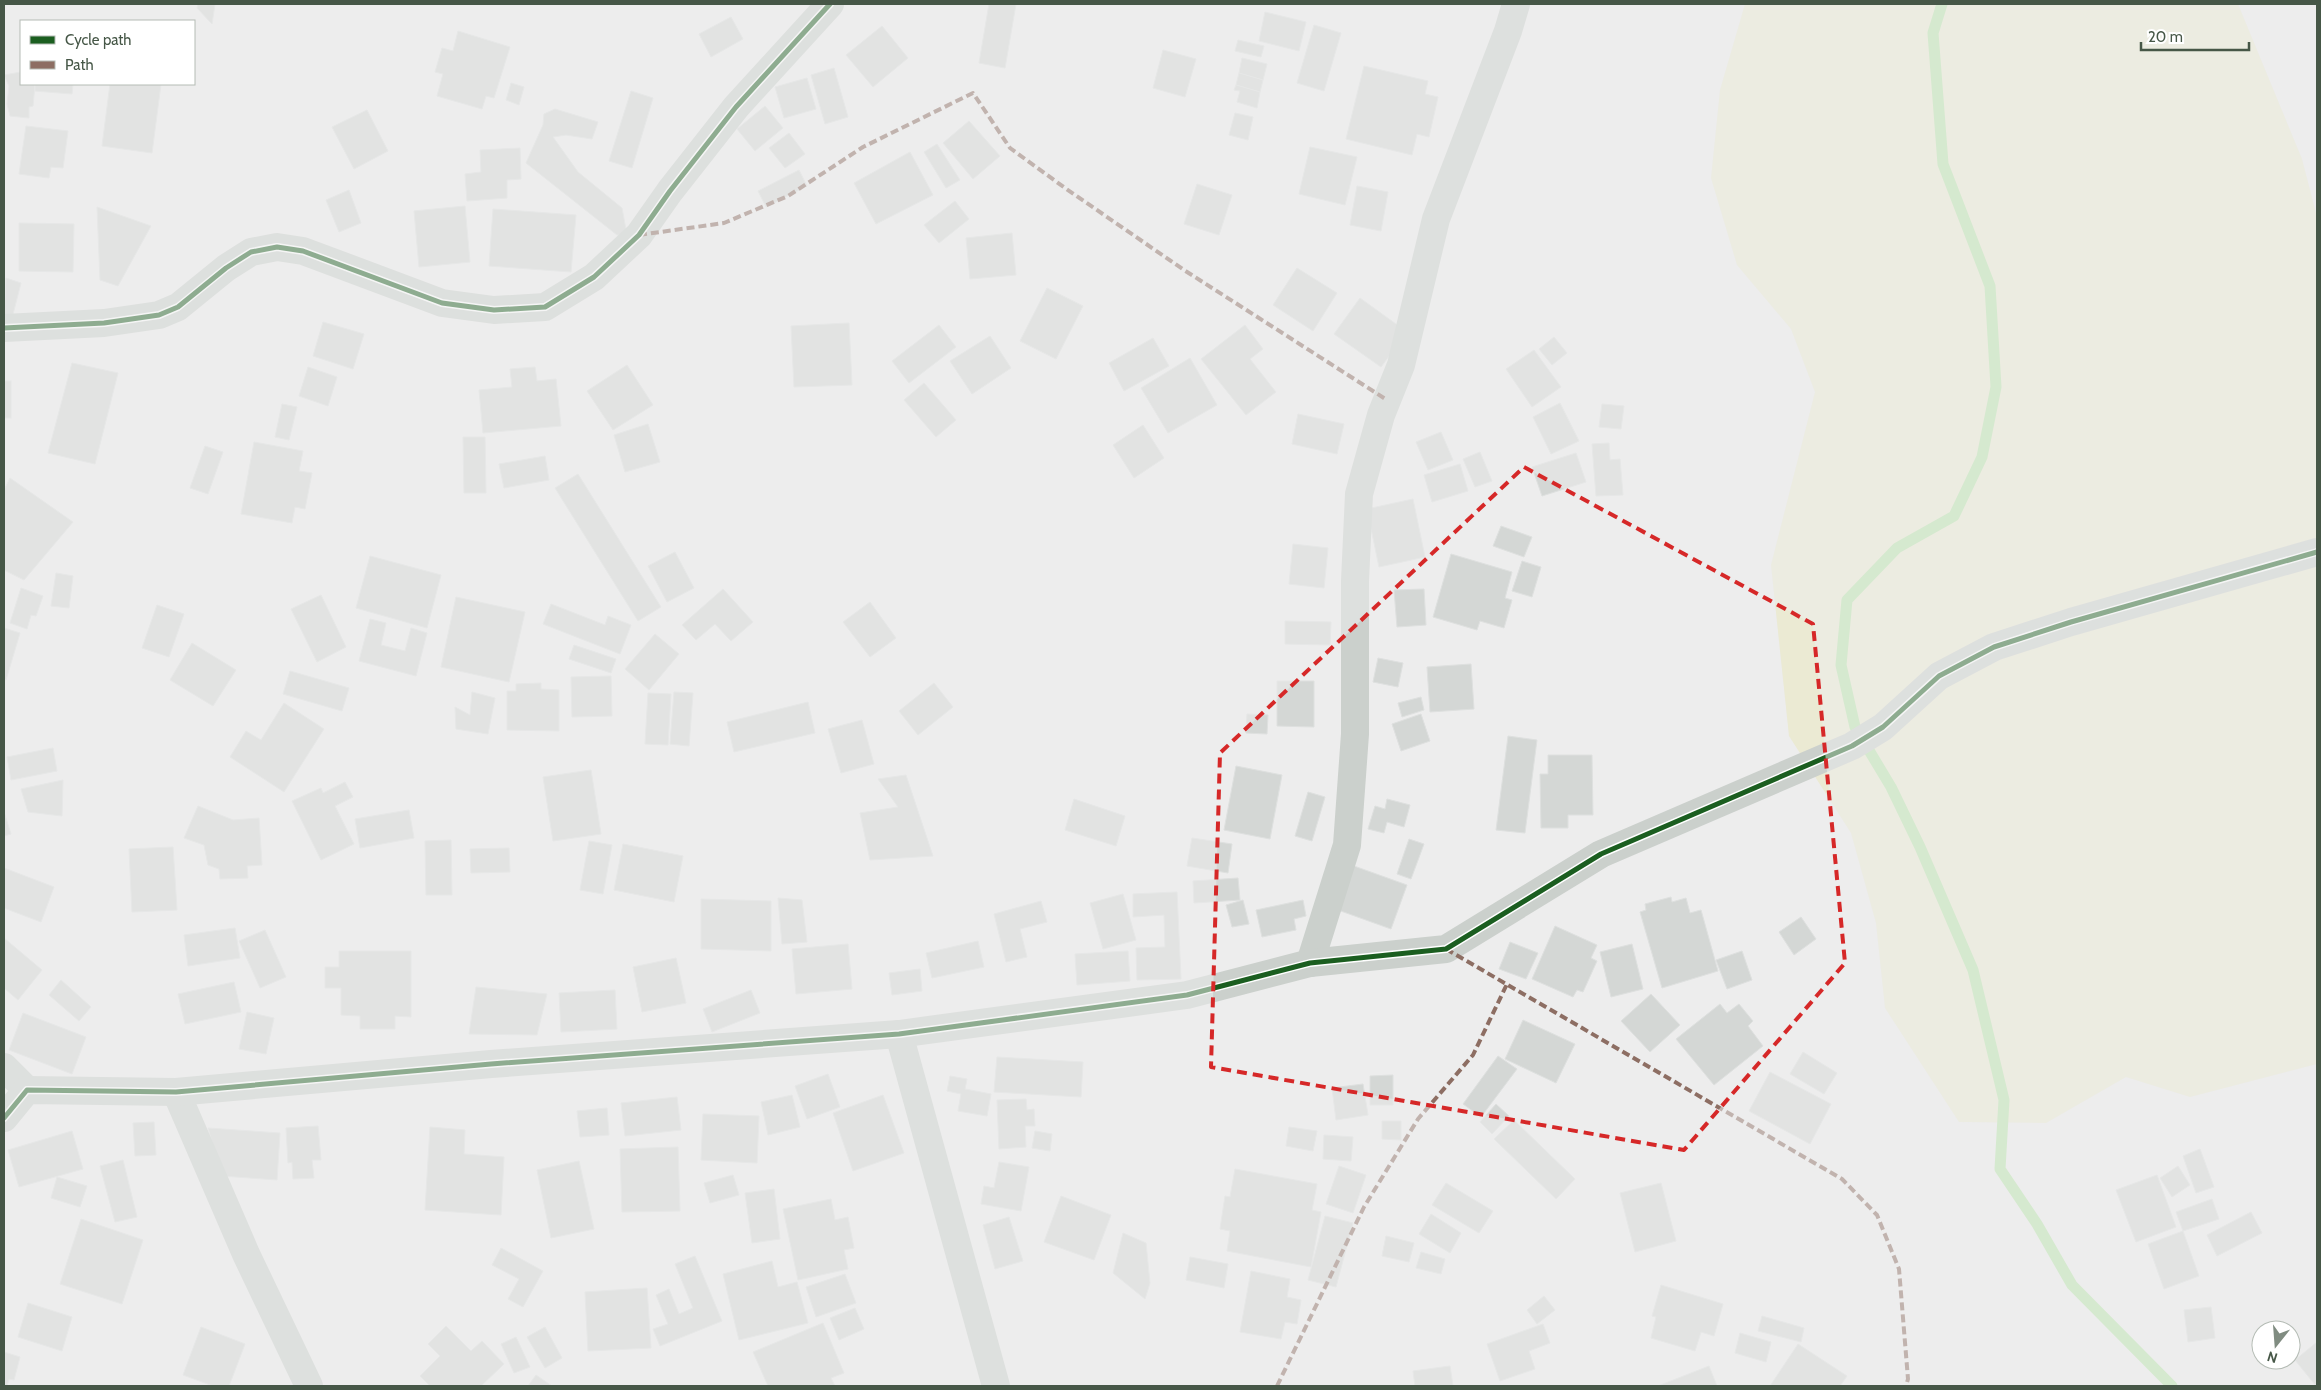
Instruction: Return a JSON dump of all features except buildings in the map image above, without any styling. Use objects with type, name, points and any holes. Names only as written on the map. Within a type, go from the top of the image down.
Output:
[{"type":"street","points":[[4,328],[104,324],[159,315],[178,307],[226,268],[251,252],[277,246],[303,251],[442,303],[494,310],[545,307],[594,277],[639,235],[670,190],[736,107],[830,4]]},
{"type":"street","points":[[1310,963],[1347,845],[1355,734],[1355,581],[1359,494],[1381,416],[1401,365],[1436,219],[1508,31],[1516,4]]},
{"type":"street","points":[[4,1067],[27,1090],[176,1092],[481,1065],[899,1034],[1187,995],[1310,963],[1446,949],[1601,854],[1852,746],[1883,727],[1938,676],[1994,647],[2071,622],[2317,552]]},
{"type":"street","points":[[899,1034],[996,1386]]},
{"type":"street","points":[[4,1118],[27,1090]]},
{"type":"street","points":[[176,1092],[246,1254],[309,1386]]},
{"type":"highlighted area","points":[[1524,467],[1813,624],[1845,963],[1684,1150],[1211,1067],[1220,753]]},
{"type":"green space","points":[[1745,4],[2238,4],[2302,159],[2317,217],[2317,1064],[2190,1097],[2126,1077],[2046,1123],[1959,1122],[1885,1008],[1876,923],[1851,833],[1789,736],[1771,565],[1815,392],[1791,329],[1737,265],[1711,178],[1720,90]]},
{"type":"waterway","points":[[1942,4],[1933,33],[1943,164],[1990,286],[1996,387],[1982,457],[1954,516],[1897,548],[1847,600],[1841,665],[1855,727],[1891,787],[1920,847],[1973,970],[2004,1100],[2000,1169],[2037,1224],[2072,1285],[2172,1386]]},
{"type":"marked path","points":[[639,235],[724,223],[788,196],[863,147],[973,93],[1010,148],[1184,270],[1387,400]]},
{"type":"marked path","points":[[1446,949],[1842,1179],[1877,1215],[1899,1269],[1908,1379],[1906,1386]]},
{"type":"marked path","points":[[1277,1386],[1364,1207],[1418,1119],[1473,1055],[1507,984]]},
{"type":"cycle path","points":[[4,328],[104,323],[159,315],[178,307],[226,268],[251,252],[277,247],[303,251],[442,303],[494,310],[545,307],[594,277],[639,235],[670,191],[736,107],[830,4]]},
{"type":"cycle path","points":[[4,1118],[27,1090],[176,1092],[491,1064],[899,1034],[1187,995],[1310,963],[1446,949],[1601,854],[1852,746],[1883,727],[1939,676],[1994,647],[2071,622],[2317,552]]}]
